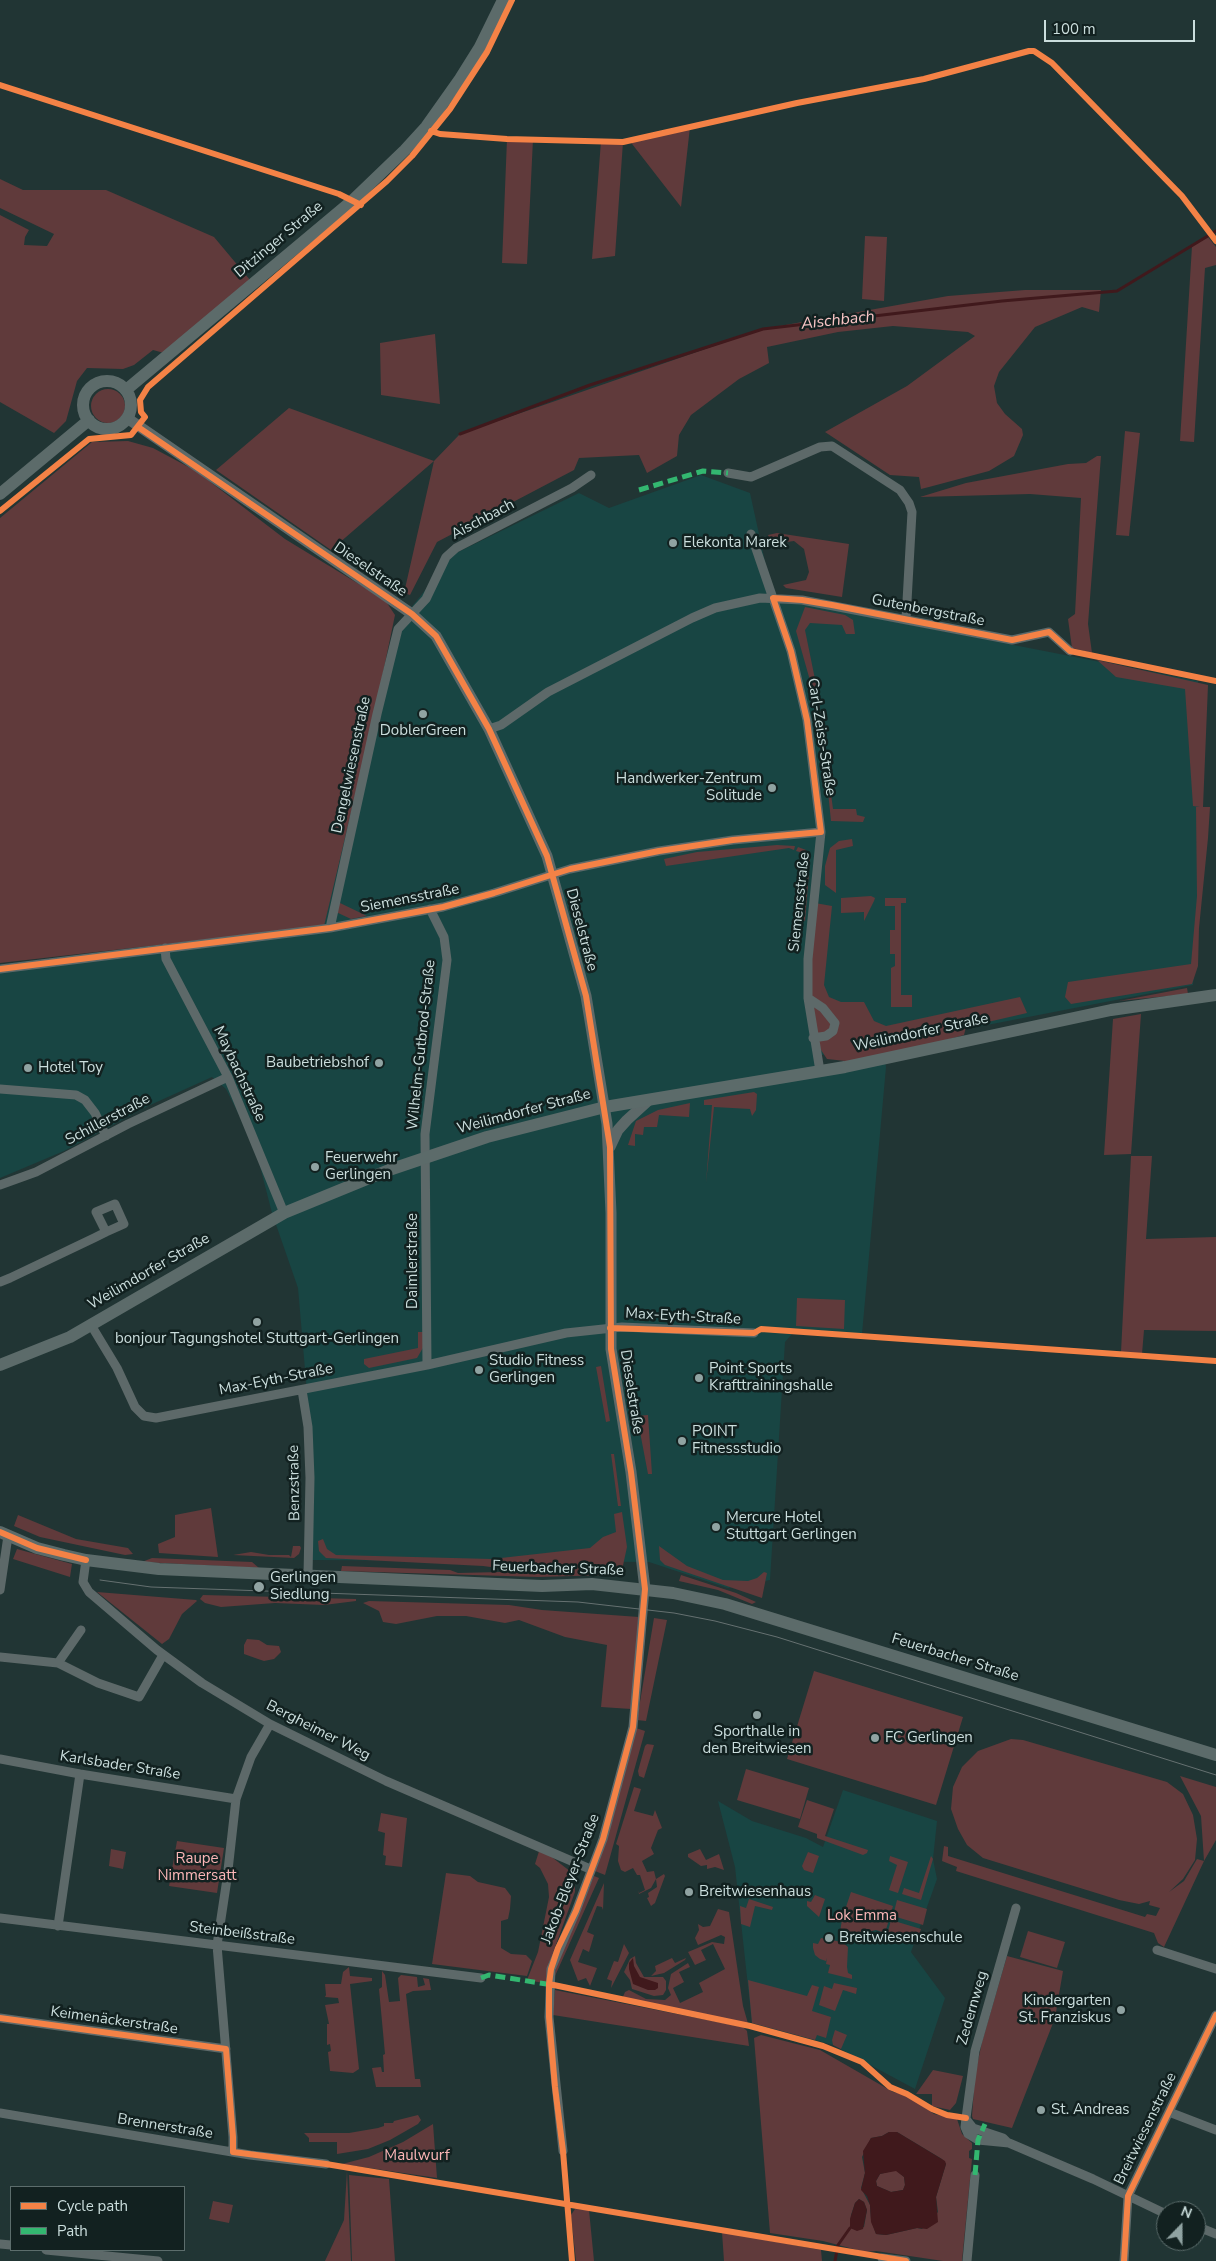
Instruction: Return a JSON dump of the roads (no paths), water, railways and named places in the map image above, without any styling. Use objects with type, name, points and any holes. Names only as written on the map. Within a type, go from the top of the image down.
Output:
[{"type":"main road","name":"Ditzinger Straße","points":[[126,390],[353,200],[405,150],[431,120],[460,79],[480,47],[503,0]]},
{"type":"main road","points":[[106,381],[114,382],[126,390],[131,404],[127,418],[116,427],[109,428],[94,425],[85,413],[84,399],[92,386],[106,381]]},
{"type":"main road","points":[[0,494],[89,420]]},
{"type":"main road","name":"Weilimdorfer Straße","points":[[0,1366],[70,1337],[284,1213],[389,1170],[514,1129],[605,1107],[820,1071],[1110,1010],[1216,995]]},
{"type":"main road","name":"Feuerbacher Straße","points":[[4,1534],[37,1548],[86,1560],[159,1569],[542,1586],[592,1584],[645,1589],[725,1604],[1216,1755]]},
{"type":"street","name":"Dieselstraße","points":[[127,418],[412,614],[436,636],[489,729],[547,856],[586,996],[605,1107],[610,1147],[611,1349],[631,1472],[645,1589]]},
{"type":"street","points":[[728,473],[751,477],[820,446],[832,446],[900,490],[909,502],[912,512],[906,619]]},
{"type":"street","name":"Aischbach","points":[[412,614],[426,599],[446,557],[456,548],[572,488],[591,475]]},
{"type":"street","name":"Carl-Zeiss-Straße","points":[[751,534],[791,650],[807,720],[821,832]]},
{"type":"street","name":"Gutenbergstraße","points":[[489,729],[502,724],[548,692],[692,618],[715,608],[760,598],[802,600],[1012,640],[1049,632],[1070,651]]},
{"type":"street","name":"Dengelwiesenstraße","points":[[330,928],[395,639],[398,629],[412,614]]},
{"type":"street","name":"Siemensstraße","points":[[0,969],[330,928],[430,909],[494,894],[585,866],[697,844],[821,832],[808,959],[808,998],[813,1038],[820,1071]]},
{"type":"street","name":"Wilhelm-Gutbrod-Straße","points":[[427,1157],[425,1134],[447,960],[444,938],[430,909]]},
{"type":"street","name":"Maybachstraße","points":[[165,948],[166,959],[228,1077],[284,1213]]},
{"type":"street","points":[[808,998],[823,1008],[835,1023],[833,1031],[826,1036],[813,1038]]},
{"type":"street","name":"Schillerstraße","points":[[0,1185],[36,1172],[180,1098],[228,1077]]},
{"type":"street","points":[[0,1089],[76,1096],[85,1100],[106,1136]]},
{"type":"street","points":[[610,1147],[622,1125],[649,1100]]},
{"type":"street","name":"Daimlerstraße","points":[[427,1157],[428,1365]]},
{"type":"street","points":[[0,1282],[106,1232]]},
{"type":"street","name":"Max-Eyth-Straße","points":[[90,1325],[116,1368],[136,1407],[144,1416],[156,1418],[428,1365],[566,1333],[610,1328],[754,1333]]},
{"type":"street","name":"Benzstraße","points":[[302,1390],[308,1427],[310,1478],[308,1575]]},
{"type":"street","points":[[0,1590],[4,1534]]},
{"type":"street","name":"Bergheimer Weg","points":[[86,1560],[85,1587],[163,1655],[199,1682],[270,1724],[386,1781],[590,1869]]},
{"type":"street","name":"Jakob-Bleyer-Straße","points":[[562,2150],[553,2067],[549,1984],[551,1969],[576,1911],[590,1869],[603,1839],[633,1727],[645,1589]]},
{"type":"street","points":[[58,1663],[81,1630]]},
{"type":"street","points":[[0,1657],[58,1663],[98,1683],[139,1697],[163,1655]]},
{"type":"street","points":[[232,2152],[234,2136],[217,1945],[236,1799],[251,1758],[270,1724]]},
{"type":"street","name":"Karlsbader Straße","points":[[0,1759],[236,1799]]},
{"type":"street","points":[[58,1926],[80,1774]]},
{"type":"street","name":"Zedernweg","points":[[1016,1908],[975,2051],[966,2118],[973,2128],[1003,2138],[1009,2143],[1094,2179],[1156,2209]]},
{"type":"street","name":"Steinbeißstraße","points":[[0,1918],[481,1978]]},
{"type":"street","points":[[1156,1950],[1216,1969]]},
{"type":"street","name":"Breitwiesenstraße","points":[[1124,2261],[1128,2196],[1168,2112],[1213,2030],[1216,2015]]},
{"type":"street","name":"Keimenäckerstraße","points":[[0,2018],[226,2048]]},
{"type":"street","points":[[1168,2112],[1216,2130]]},
{"type":"street","name":"Brennerstraße","points":[[0,2114],[232,2152],[326,2164]]},
{"type":"street","points":[[968,2261],[975,2176]]},
{"type":"street","points":[[56,2251],[158,2261]]},
{"type":"street","points":[[882,2258],[906,2261]]},
{"type":"waterway","name":"Aischbach","points":[[460,434],[590,385],[763,329],[1002,301],[1117,291],[1216,231]]},
{"type":"waterway","points":[[835,2261],[838,2245],[850,2228]]},
{"type":"tram line","points":[[100,1580],[151,1587],[578,1602],[674,1613],[715,1621],[777,1637],[1216,1775]]},
{"type":"place","name":"Elekonta Marek","points":[[673,543]]},
{"type":"place","name":"DoblerGreen","points":[[423,714]]},
{"type":"place","name":"Handwerker-Zentrum Solitude","points":[[772,788]]},
{"type":"place","name":"Baubetriebshof","points":[[379,1063]]},
{"type":"place","name":"Hotel Toy","points":[[28,1068]]},
{"type":"place","name":"Feuerwehr Gerlingen","points":[[315,1167]]},
{"type":"place","name":"bonjour Tagungshotel Stuttgart-Gerlingen","points":[[257,1322]]},
{"type":"place","name":"Studio Fitness Gerlingen","points":[[479,1370]]},
{"type":"place","name":"Point Sports Krafttrainingshalle","points":[[699,1378]]},
{"type":"place","name":"POINT Fitnessstudio","points":[[682,1441]]},
{"type":"place","name":"Mercure Hotel Stuttgart Gerlingen","points":[[716,1527]]},
{"type":"place","name":"Gerlingen Siedlung","points":[[259,1587]]},
{"type":"place","name":"Sporthalle in den Breitwiesen","points":[[757,1715]]},
{"type":"place","name":"FC Gerlingen","points":[[875,1738]]},
{"type":"place","name":"Breitwiesenhaus","points":[[689,1892]]},
{"type":"place","name":"Breitwiesenschule","points":[[829,1938]]},
{"type":"place","name":"Kindergarten St. Franziskus","points":[[1121,2010]]},
{"type":"place","name":"St. Andreas","points":[[1041,2110]]},
{"type":"park label","name":"Raupe Nimmersatt","points":[[197,1868]]},
{"type":"park label","name":"Lok Emma","points":[[862,1916]]},
{"type":"park label","name":"Maulwurf","points":[[417,2156]]}]
